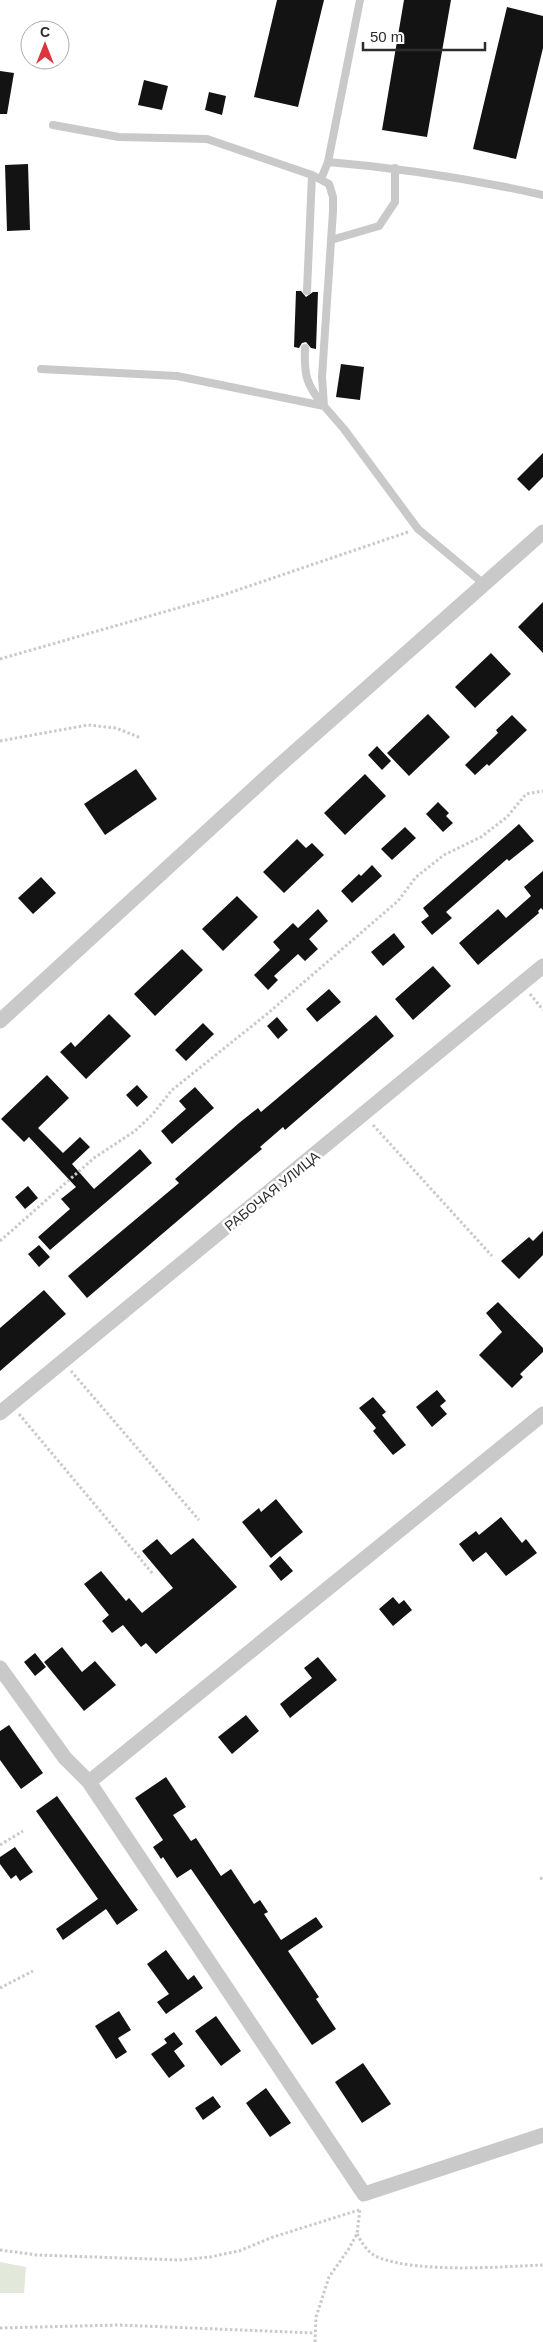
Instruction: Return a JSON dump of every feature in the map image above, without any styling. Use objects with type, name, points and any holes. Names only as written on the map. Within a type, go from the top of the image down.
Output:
[{"type":"street","points":[[0,1022],[272,772],[543,532]]},
{"type":"street","name":"РАБОЧАЯ УЛИЦА","points":[[5,1409],[365,1115],[543,966]]},
{"type":"street","points":[[89,1782],[543,1414]]},
{"type":"street","points":[[0,1668],[65,1758],[89,1782],[364,2194],[543,2135]]},
{"type":"lane","points":[[321,180],[328,162],[360,0]]},
{"type":"lane","points":[[53,125],[119,137],[207,139],[312,175],[329,184],[333,197],[322,377],[324,406]]},
{"type":"lane","points":[[328,162],[396,168],[490,183],[543,195]]},
{"type":"lane","points":[[331,240],[379,226],[395,202],[396,168]]},
{"type":"lane","points":[[307,292],[312,175]]},
{"type":"lane","points":[[305,348],[304,371],[309,387],[344,429],[418,528],[484,584]]},
{"type":"lane","points":[[41,369],[177,376],[324,406]]},
{"type":"path","points":[[0,659],[223,595],[418,528]]},
{"type":"path","points":[[0,742],[88,725],[116,728],[141,738]]},
{"type":"path","points":[[0,1241],[94,1158],[135,1131],[152,1115],[172,1090],[267,1014],[398,901],[416,877],[444,855],[481,837],[507,818],[526,794],[543,791]]},
{"type":"path","points":[[365,1115],[492,1256]]},
{"type":"path","points":[[62,1362],[199,1520]]},
{"type":"path","points":[[5,1409],[153,1574]]},
{"type":"path","points":[[0,1845],[23,1831]]},
{"type":"path","points":[[0,1988],[33,1971]]},
{"type":"path","points":[[315,2342],[316,2317],[329,2277],[357,2234],[359,2210],[364,2194]]},
{"type":"path","points":[[0,2250],[37,2255],[179,2260],[210,2258],[239,2251],[272,2237],[359,2210]]},
{"type":"path","points":[[357,2234],[365,2247],[378,2258],[414,2266],[543,2265]]},
{"type":"path","points":[[0,2328],[118,2325],[315,2333]]},
{"type":"green space","points":[[0,2262],[26,2267],[24,2293],[0,2293]]},
{"type":"building","points":[[277,0],[324,0],[298,107],[254,97]]},
{"type":"building","points":[[404,0],[451,0],[427,137],[382,130]]},
{"type":"building","points":[[507,7],[543,16],[543,48],[516,159],[473,149]]},
{"type":"building","points":[[0,71],[14,73],[7,114],[0,114]]},
{"type":"building","points":[[144,80],[168,86],[162,110],[138,105]]},
{"type":"building","points":[[209,92],[226,96],[222,115],[205,110]]},
{"type":"building","points":[[28,164],[30,230],[7,231],[5,165]]},
{"type":"building","points":[[296,291],[301,291],[306,297],[313,292],[318,292],[316,349],[311,348],[306,342],[302,343],[299,348],[294,347]]},
{"type":"building","points":[[341,364],[364,367],[360,400],[336,397]]},
{"type":"building","points":[[543,453],[543,477],[529,491],[517,479]]},
{"type":"building","points":[[543,602],[543,653],[518,627]]},
{"type":"building","points":[[491,653],[511,674],[475,708],[455,687]]},
{"type":"building","points":[[428,714],[450,737],[409,776],[387,753]]},
{"type":"building","points":[[512,715],[527,730],[489,766],[487,764],[475,775],[465,765],[498,733],[496,730]]},
{"type":"building","points":[[377,746],[391,761],[382,770],[368,755]]},
{"type":"building","points":[[136,769],[157,799],[105,835],[84,804]]},
{"type":"building","points":[[365,774],[386,796],[345,835],[324,813]]},
{"type":"building","points":[[438,802],[449,813],[446,816],[453,823],[443,832],[426,814]]},
{"type":"building","points":[[519,824],[534,841],[509,861],[507,859],[446,912],[452,918],[432,935],[421,922],[429,916],[423,908]]},
{"type":"building","points":[[405,827],[416,838],[392,860],[381,849]]},
{"type":"building","points":[[297,839],[306,848],[312,843],[324,855],[284,893],[263,872]]},
{"type":"building","points":[[372,865],[382,876],[352,903],[341,891]]},
{"type":"building","points":[[543,871],[543,910],[541,908],[538,911],[539,913],[478,965],[459,943],[498,909],[506,918],[531,896],[524,887]]},
{"type":"building","points":[[41,877],[56,893],[33,914],[18,898]]},
{"type":"building","points":[[237,896],[258,917],[223,951],[202,929]]},
{"type":"building","points":[[318,909],[328,921],[309,939],[318,949],[305,961],[298,954],[274,976],[278,980],[268,990],[254,975],[280,950],[273,942],[293,923],[298,928]]},
{"type":"building","points":[[394,933],[405,947],[383,966],[371,952]]},
{"type":"building","points":[[182,949],[203,970],[155,1016],[134,994]]},
{"type":"building","points":[[433,966],[451,986],[413,1020],[395,999]]},
{"type":"building","points":[[329,989],[341,1002],[317,1022],[306,1009]]},
{"type":"building","points":[[109,1014],[131,1036],[86,1079],[60,1052],[71,1042],[75,1047]]},
{"type":"building","points":[[376,1015],[394,1036],[285,1130],[283,1127],[260,1147],[262,1149],[87,1298],[68,1276],[179,1183],[175,1179],[239,1123],[258,1108],[261,1112]]},
{"type":"building","points":[[277,1017],[288,1030],[278,1039],[267,1026]]},
{"type":"building","points":[[203,1023],[214,1034],[186,1061],[175,1050]]},
{"type":"building","points":[[47,1075],[69,1098],[38,1128],[63,1153],[80,1137],[90,1147],[72,1164],[94,1189],[140,1149],[152,1163],[50,1250],[38,1237],[70,1209],[61,1199],[76,1187],[29,1137],[24,1142],[1,1119]]},
{"type":"building","points":[[137,1085],[148,1097],[137,1107],[126,1095]]},
{"type":"building","points":[[195,1087],[214,1108],[172,1144],[161,1131],[186,1109],[179,1101]]},
{"type":"building","points":[[28,1186],[38,1198],[25,1209],[15,1197]]},
{"type":"building","points":[[543,1231],[543,1255],[519,1279],[501,1261],[529,1237],[533,1241]]},
{"type":"building","points":[[39,1245],[50,1257],[39,1267],[28,1254]]},
{"type":"building","points":[[44,1290],[66,1314],[0,1371],[0,1328]]},
{"type":"building","points":[[498,1302],[543,1348],[543,1352],[520,1374],[523,1377],[512,1388],[479,1355],[502,1332],[486,1313]]},
{"type":"building","points":[[437,1390],[446,1401],[440,1406],[447,1414],[432,1427],[416,1407]]},
{"type":"building","points":[[373,1397],[386,1412],[382,1415],[406,1445],[393,1455],[373,1431],[376,1428],[359,1408]]},
{"type":"building","points":[[276,1499],[303,1532],[271,1558],[242,1522],[259,1508],[261,1512]]},
{"type":"building","points":[[501,1517],[522,1543],[526,1539],[537,1553],[506,1576],[486,1552],[473,1562],[459,1544],[476,1531],[479,1535]]},
{"type":"building","points":[[193,1538],[237,1587],[156,1654],[146,1643],[141,1647],[123,1625],[112,1633],[102,1621],[109,1615],[84,1584],[101,1571],[126,1601],[129,1598],[142,1613],[173,1588],[142,1551],[157,1539],[171,1555]]},
{"type":"building","points":[[280,1556],[293,1571],[281,1581],[269,1566]]},
{"type":"building","points":[[393,1597],[399,1604],[404,1600],[412,1610],[393,1626],[379,1609]]},
{"type":"building","points":[[62,1647],[82,1672],[95,1661],[116,1685],[84,1711],[44,1662]]},
{"type":"building","points":[[35,1653],[46,1667],[35,1676],[24,1662]]},
{"type":"building","points":[[318,1657],[337,1680],[290,1718],[280,1704],[312,1678],[304,1668]]},
{"type":"building","points":[[246,1715],[259,1731],[232,1754],[218,1737]]},
{"type":"building","points":[[9,1725],[43,1773],[21,1789],[0,1760],[0,1731]]},
{"type":"building","points":[[166,1777],[186,1807],[173,1815],[191,1841],[196,1838],[221,1876],[231,1869],[254,1904],[260,1900],[268,1912],[264,1914],[281,1940],[316,1917],[323,1927],[288,1951],[319,1997],[316,1999],[336,2029],[312,2045],[191,1869],[177,1878],[163,1857],[161,1859],[153,1847],[163,1840],[135,1798]]},
{"type":"building","points":[[57,1796],[138,1910],[117,1925],[106,1909],[63,1940],[56,1929],[98,1899],[36,1811]]},
{"type":"building","points":[[15,1847],[33,1872],[20,1881],[16,1875],[11,1879],[0,1864],[0,1857]]},
{"type":"building","points":[[166,1950],[188,1980],[194,1975],[203,1988],[166,2014],[157,2002],[169,1994],[147,1964]]},
{"type":"building","points":[[119,2011],[131,2030],[118,2038],[127,2052],[116,2059],[95,2026]]},
{"type":"building","points":[[216,2016],[241,2051],[221,2066],[195,2031]]},
{"type":"building","points":[[174,2032],[183,2044],[174,2051],[185,2066],[169,2078],[151,2054],[167,2043],[164,2039]]},
{"type":"building","points":[[363,2063],[391,2104],[362,2123],[335,2082]]},
{"type":"building","points":[[266,2088],[291,2123],[270,2137],[246,2103]]},
{"type":"building","points":[[213,2096],[221,2107],[203,2120],[195,2108]]}]
